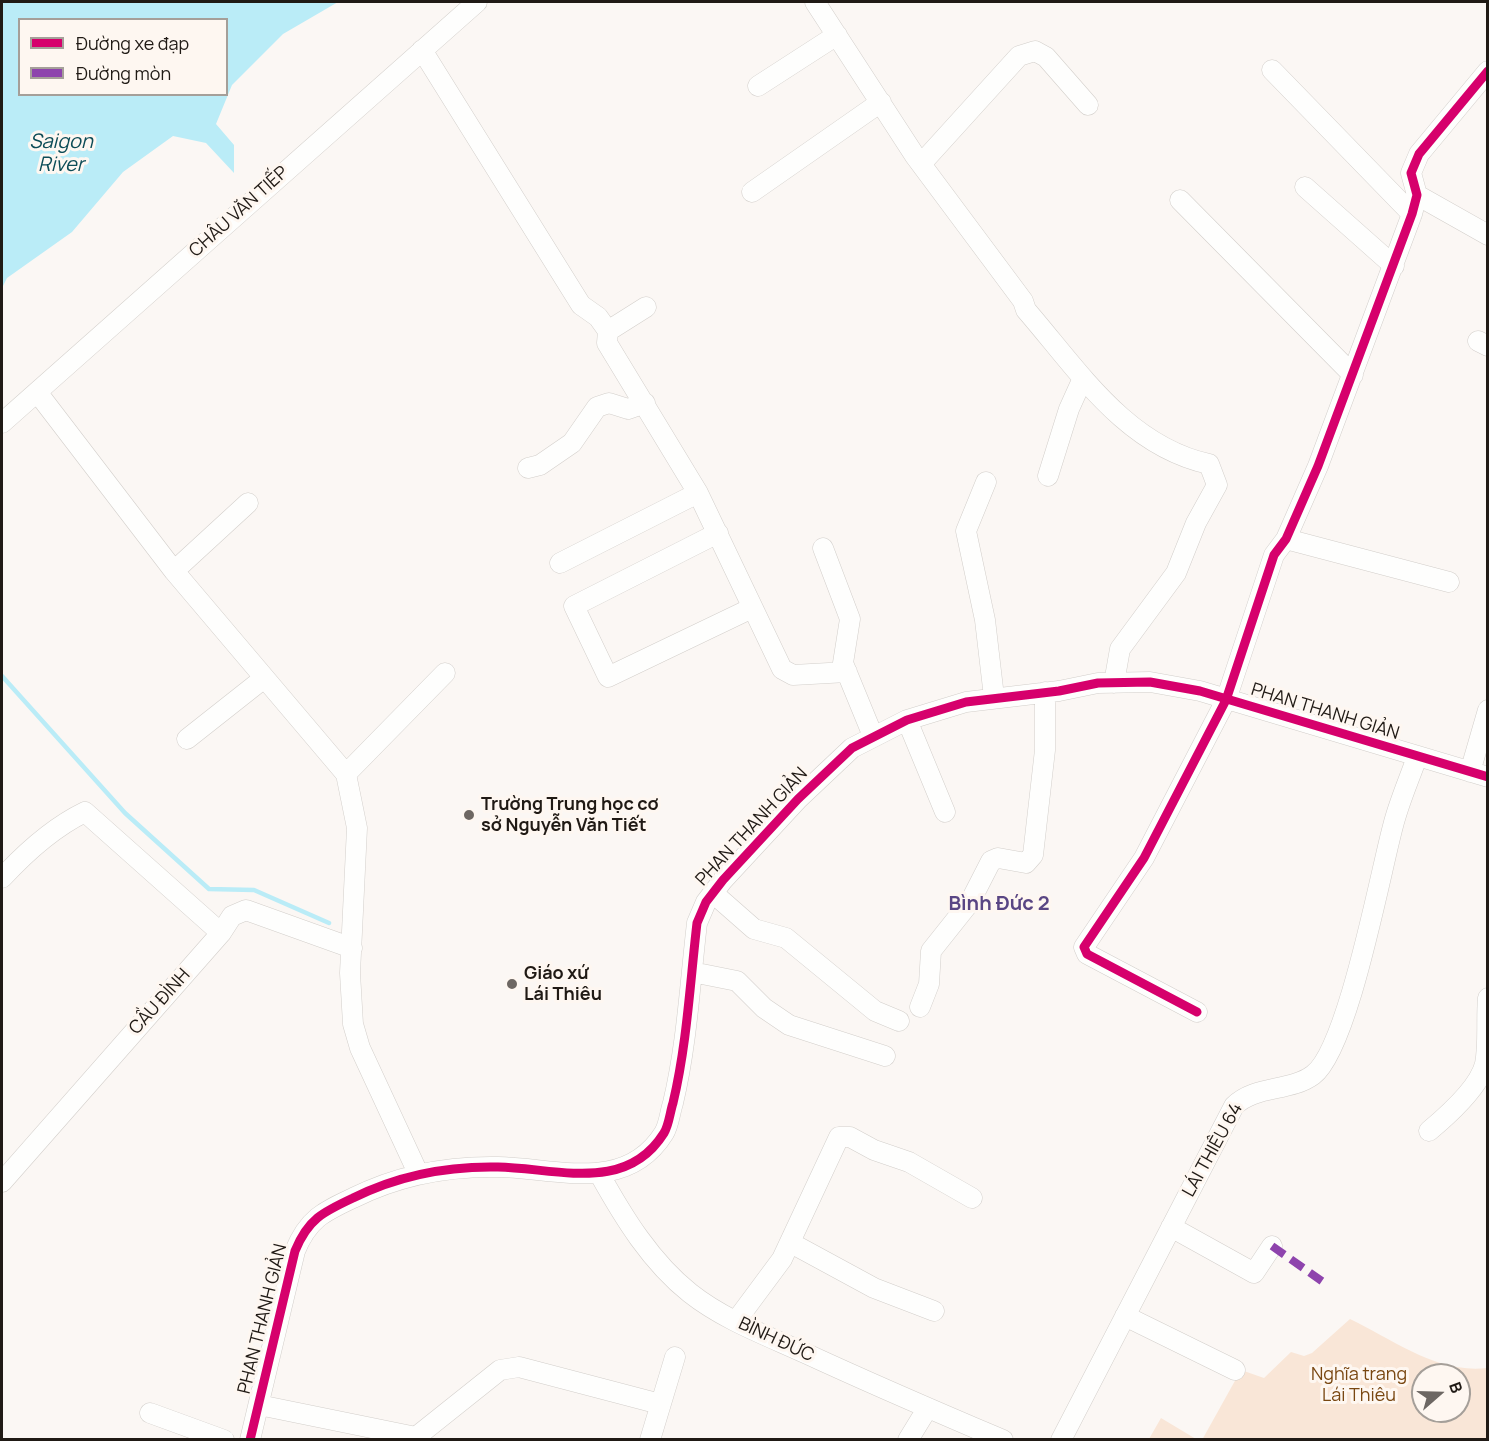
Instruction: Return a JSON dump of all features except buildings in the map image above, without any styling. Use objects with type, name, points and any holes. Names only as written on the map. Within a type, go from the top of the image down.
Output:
[{"type":"street","name":"CHÂU VĂN TIẾP","points":[[2,423],[477,2]]},
{"type":"street","points":[[815,2],[921,164],[1023,301],[1026,310],[1104,404],[1168,451],[1209,464],[1217,485],[1196,523],[1176,573],[1120,649],[1114,683]]},
{"type":"street","points":[[759,86],[837,34]]},
{"type":"street","points":[[422,50],[581,306],[598,317],[608,331],[607,343],[698,493],[782,669],[793,675],[847,672]]},
{"type":"street","points":[[921,164],[1019,56],[1035,51],[1046,57],[1088,105]]},
{"type":"street","points":[[1272,70],[1413,214]]},
{"type":"street","points":[[1197,1012],[1087,954],[1084,948],[1144,858],[1226,700],[1274,555],[1286,539],[1353,375],[1413,214],[1417,195],[1411,173],[1419,154],[1488,71]]},
{"type":"street","points":[[753,192],[881,102]]},
{"type":"street","points":[[1305,188],[1394,266]]},
{"type":"street","points":[[1417,195],[1488,235]]},
{"type":"street","points":[[1180,200],[1353,375]]},
{"type":"street","points":[[608,331],[646,307]]},
{"type":"street","points":[[1048,476],[1069,409],[1083,378]]},
{"type":"street","points":[[37,392],[174,571],[263,679],[346,774],[357,828],[352,948],[353,1024],[360,1048],[418,1173]]},
{"type":"street","points":[[528,468],[540,465],[572,443],[597,407],[609,403],[628,409],[645,404]]},
{"type":"street","points":[[986,482],[966,531],[985,620],[994,697]]},
{"type":"street","points":[[560,563],[698,493]]},
{"type":"street","points":[[174,571],[248,503]]},
{"type":"street","points":[[718,533],[574,606],[608,677],[752,608]]},
{"type":"street","points":[[1286,539],[1449,582]]},
{"type":"street","points":[[824,548],[850,619],[843,663],[873,736]]},
{"type":"street","points":[[346,774],[445,673]]},
{"type":"street","points":[[187,740],[263,679]]},
{"type":"street","name":"PHAN THANH GIẢN","points":[[250,1440],[295,1251],[303,1231],[318,1215],[376,1186],[418,1173],[496,1167],[600,1175],[631,1164],[650,1152],[666,1131],[680,1072],[697,923],[706,902],[798,799],[852,748],[873,736],[907,720],[966,702],[1114,683],[1150,682],[1200,692],[1479,775]]},
{"type":"street","points":[[920,1007],[929,984],[931,951],[960,918],[991,861],[998,858],[1026,863],[1033,855],[1045,750],[1046,692]]},
{"type":"street","points":[[1479,775],[1488,710]]},
{"type":"street","points":[[907,720],[945,813]]},
{"type":"street","name":"LÁI THIÊU 64","points":[[1061,1440],[1234,1106],[1243,1097],[1313,1075],[1325,1062],[1343,1021],[1394,823],[1417,757]]},
{"type":"street","points":[[2,878],[22,856],[70,819],[86,812],[221,933]]},
{"type":"street","points":[[713,893],[754,929],[786,938],[875,1011],[899,1021]]},
{"type":"street","name":"CẦU ĐÌNH","points":[[2,1182],[221,933],[232,916],[246,910],[352,948]]},
{"type":"street","points":[[692,972],[737,981],[764,1008],[789,1026],[885,1056]]},
{"type":"street","points":[[1429,1131],[1452,1112],[1476,1082],[1485,1064],[1488,998]]},
{"type":"street","points":[[736,1321],[783,1259],[839,1137],[850,1137],[874,1150],[909,1162],[972,1198]]},
{"type":"street","name":"BÌNH ĐỨC","points":[[600,1175],[622,1215],[651,1254],[690,1293],[736,1321],[979,1435],[1003,1440]]},
{"type":"street","points":[[1171,1227],[1254,1273],[1272,1246]]},
{"type":"street","points":[[791,1243],[874,1288],[934,1311]]},
{"type":"street","points":[[1125,1316],[1235,1370]]},
{"type":"street","points":[[650,1440],[675,1357]]},
{"type":"street","points":[[259,1405],[415,1438],[500,1370],[519,1367],[660,1404]]},
{"type":"street","points":[[908,1440],[927,1409]]},
{"type":"street","points":[[150,1413],[224,1440]]},
{"type":"green space","name":"Nghĩa trang Lái Thiêu","points":[[1350,1319],[1416,1354],[1440,1363],[1411,1363],[1411,1423],[1471,1423],[1471,1368],[1487,1368],[1487,1439],[1202,1440],[1241,1370],[1264,1378],[1291,1352],[1304,1356],[1312,1353]]},
{"type":"green space","points":[[1161,1418],[1196,1439],[1149,1439]]},
{"type":"water","name":"Saigon River","points":[[2,2],[338,2],[283,34],[232,85],[228,95],[228,18],[18,18],[18,96],[227,96],[216,124],[234,145],[234,173],[206,143],[173,136],[123,172],[72,232],[7,278],[2,288]]},
{"type":"waterway","points":[[2,676],[125,813],[209,889],[254,890],[329,923]]},
{"type":"marked path","points":[[1272,1246],[1326,1284]]},
{"type":"cycle path","points":[[1197,1012],[1087,954],[1084,947],[1144,858],[1226,700],[1274,555],[1286,539],[1318,466],[1412,214],[1417,195],[1411,173],[1419,154],[1488,71]]},
{"type":"cycle path","points":[[250,1440],[295,1251],[305,1231],[325,1212],[370,1190],[423,1174],[479,1167],[520,1168],[566,1173],[610,1171],[630,1164],[648,1152],[666,1130],[673,1103],[685,1036],[697,923],[706,902],[723,880],[798,799],[852,748],[907,720],[966,702],[1059,691],[1098,683],[1150,682],[1200,691],[1488,777]]},
{"type":"place","name":"Trường Trung học cơ sở Nguyễn Văn Tiết","points":[[469,815]]},
{"type":"place","name":"Giáo xứ Lái Thiêu","points":[[512,984]]},
{"type":"district","name":"Bình Đức 2","points":[[999,904]]}]
